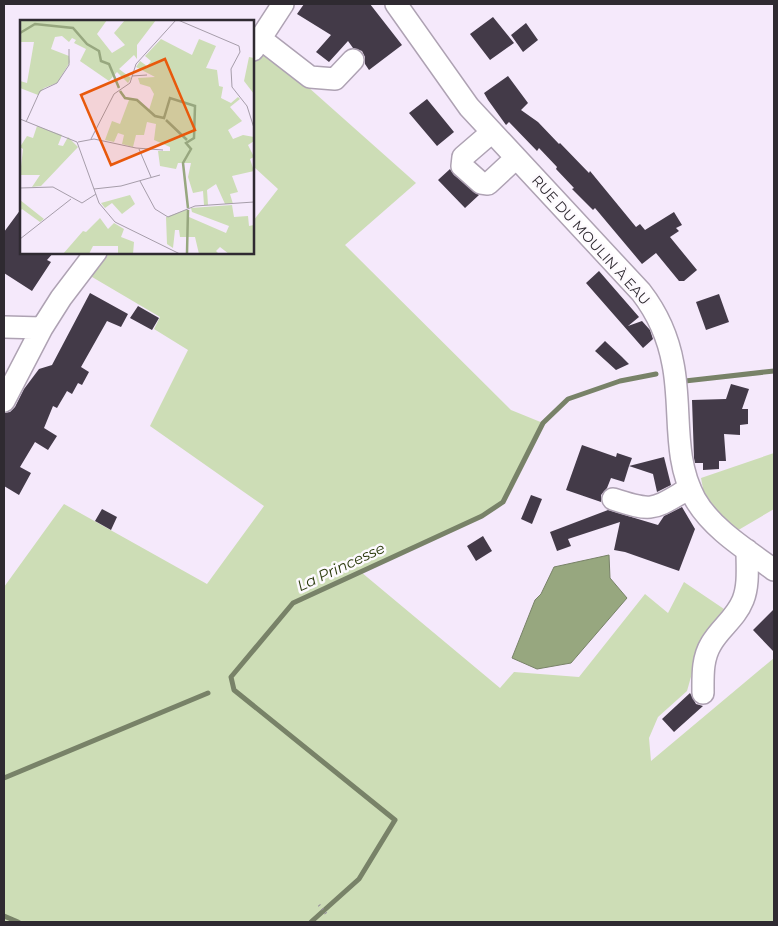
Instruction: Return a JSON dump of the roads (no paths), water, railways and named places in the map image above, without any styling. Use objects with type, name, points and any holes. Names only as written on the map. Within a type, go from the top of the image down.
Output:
[{"type":"street","points":[[283,4],[256,45],[310,77],[334,79],[353,60]]},
{"type":"street","name":"RUE DU MOULIN À EAU","points":[[396,4],[469,108],[641,292],[656,312],[667,336],[674,366],[682,464],[690,488],[703,511],[724,533],[774,570]]},
{"type":"street","points":[[492,132],[463,157],[462,166],[481,183],[488,184],[516,158]]},
{"type":"street","points":[[4,401],[42,328],[61,298],[94,254]]},
{"type":"street","points":[[4,327],[42,328]]},
{"type":"street","points":[[613,499],[639,508],[653,509],[690,488]]},
{"type":"street","points":[[703,693],[703,663],[712,643],[738,612],[744,598],[747,579],[747,550]]},
{"type":"waterway","name":"La Princesse","points":[[685,381],[774,371]]},
{"type":"waterway","name":"La Princesse","points":[[311,922],[359,879],[395,820],[234,690],[231,677],[293,603],[482,516],[503,502],[543,423],[568,399],[620,381],[656,374]]},
{"type":"waterway","points":[[4,778],[208,693]]},
{"type":"waterway","name":"La Princesse","points":[[4,916],[18,922]]}]
